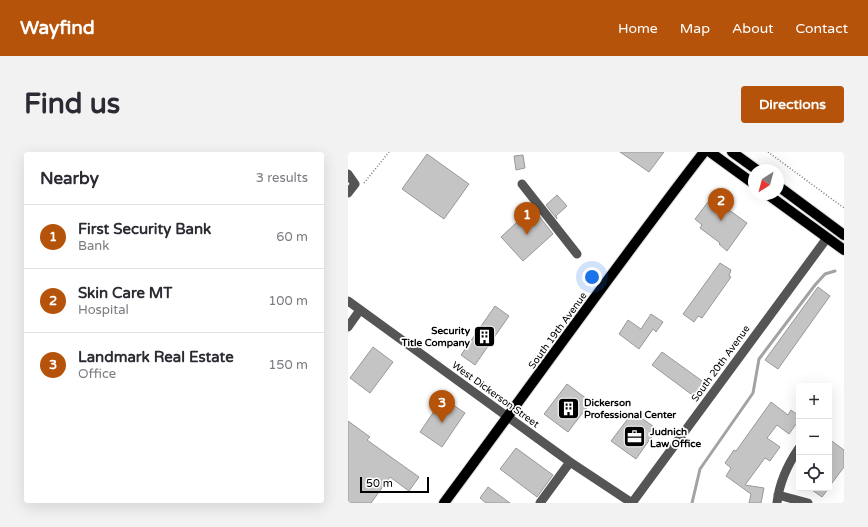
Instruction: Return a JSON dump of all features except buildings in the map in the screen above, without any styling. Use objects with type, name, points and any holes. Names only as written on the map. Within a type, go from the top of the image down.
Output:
[{"type":"main road","name":"South 19th Avenue","points":[[444,503],[620,262],[704,152]]},
{"type":"main road","points":[[710,152],[748,180]]},
{"type":"main road","points":[[732,152],[749,164]]},
{"type":"main road","points":[[784,190],[844,235]]},
{"type":"main road","points":[[775,200],[844,250]]},
{"type":"street","points":[[348,174],[355,184],[348,193]]},
{"type":"street","points":[[522,184],[577,254]]},
{"type":"street","name":"South 20th Avenue","points":[[632,503],[827,238]]},
{"type":"street","name":"West Dickerson Street","points":[[348,302],[570,462],[632,503]]},
{"type":"street","points":[[348,327],[360,310]]},
{"type":"street","points":[[796,453],[790,462],[778,499],[808,503]]},
{"type":"street","points":[[540,503],[570,462]]},
{"type":"path","points":[[361,187],[389,152]]},
{"type":"path","points":[[768,152],[844,208]]},
{"type":"waterway","points":[[692,503],[700,469],[753,393],[759,359],[815,285],[825,274],[835,271]]},
{"type":"place","name":"Skin Care MT","points":[[721,221]]},
{"type":"place","name":"First Security Bank","points":[[527,235]]},
{"type":"place","name":"Security Title Company","points":[[485,336]]},
{"type":"place","name":"Dickerson Professional Center","points":[[568,408]]},
{"type":"place","name":"Landmark Real Estate","points":[[442,423]]},
{"type":"place","name":"Judnich Law Office","points":[[634,437]]}]
